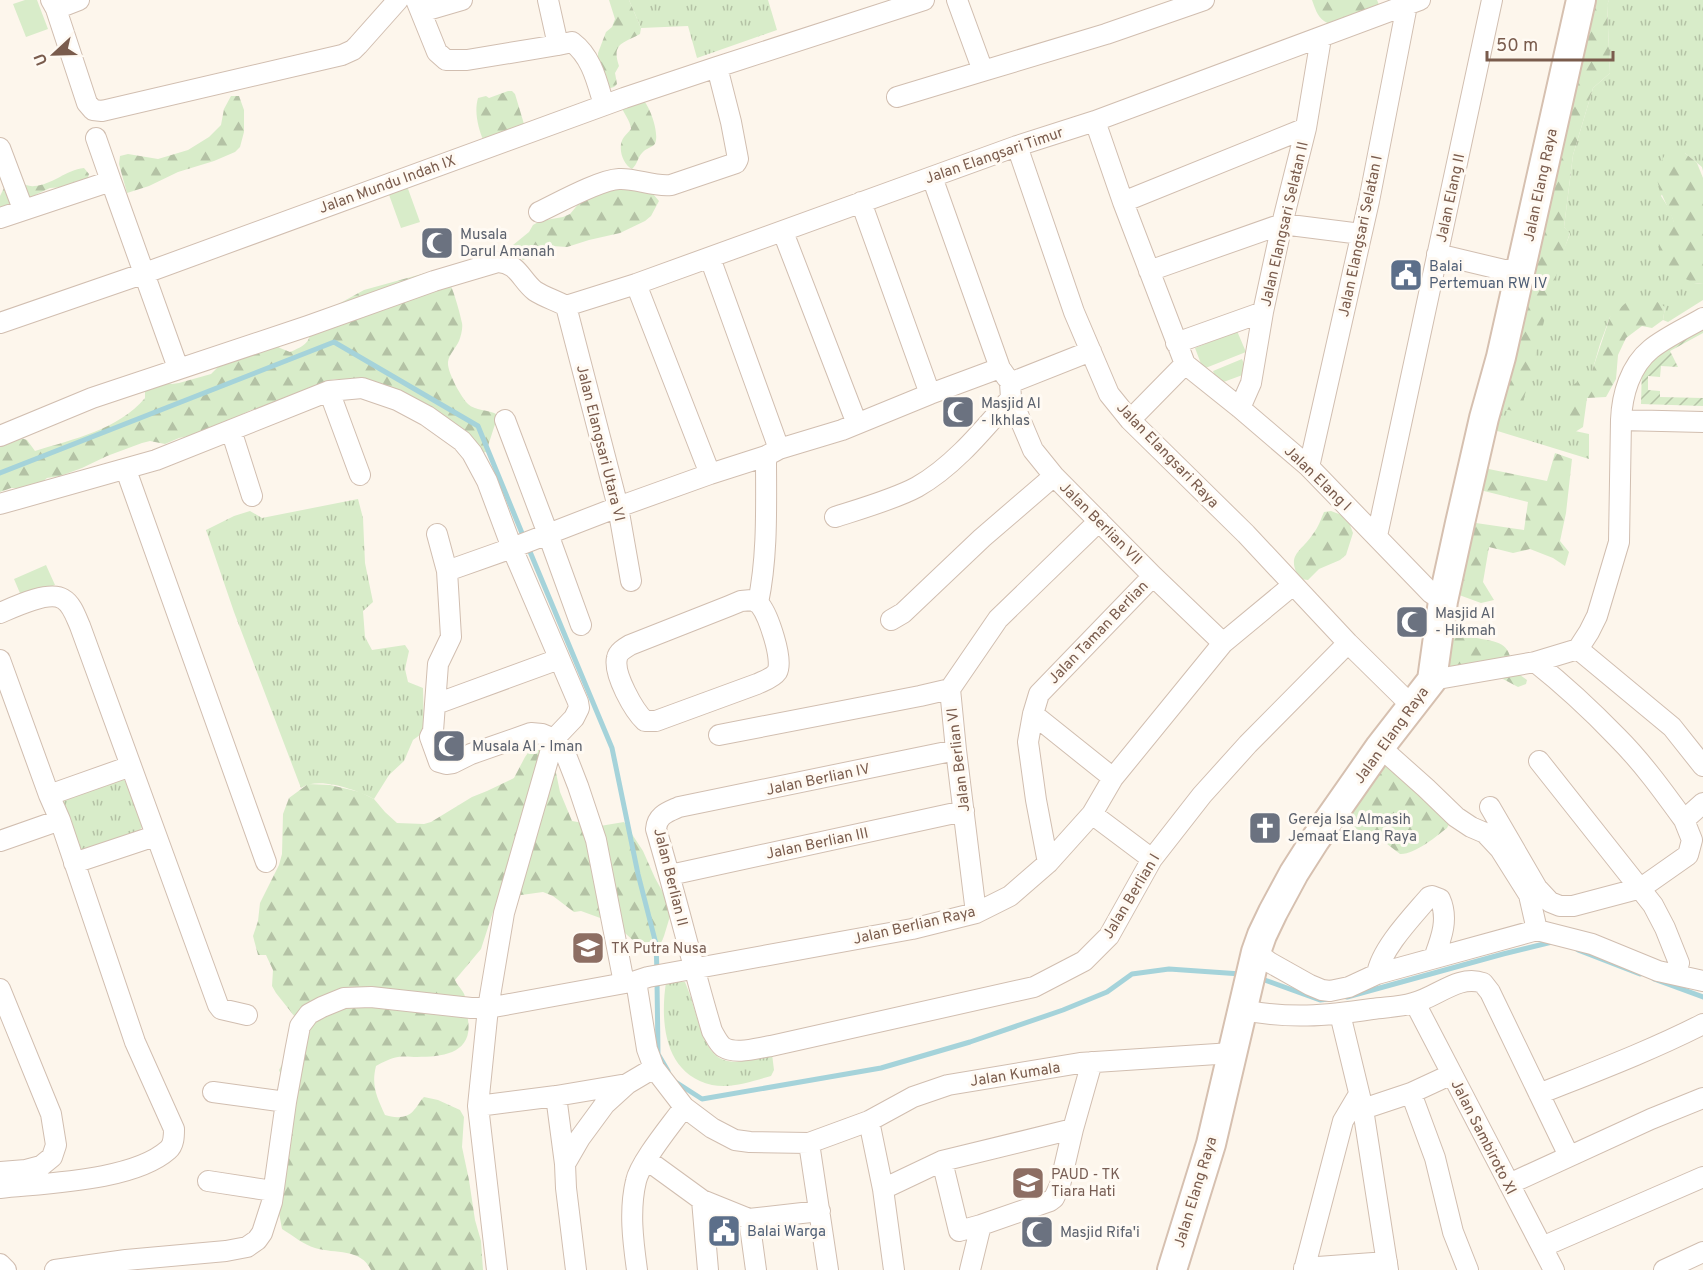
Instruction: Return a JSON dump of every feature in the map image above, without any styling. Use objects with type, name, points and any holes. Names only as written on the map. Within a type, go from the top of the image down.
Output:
[{"type":"main road","name":"Jalan Elang Raya","points":[[1172,1270],[1211,1144],[1255,959],[1265,928],[1293,873],[1380,747],[1432,680],[1443,601],[1484,418],[1521,270],[1581,0]]},
{"type":"street","points":[[79,0],[53,4],[87,102],[93,110],[102,111],[342,55],[353,50],[398,0]]},
{"type":"street","points":[[462,0],[418,6],[437,52],[446,60],[466,60],[572,42],[581,50],[593,70],[604,105]]},
{"type":"street","points":[[548,0],[558,45]]},
{"type":"street","name":"Jalan Mundu Indah IX","points":[[0,323],[145,273],[604,105],[924,0]]},
{"type":"street","points":[[957,0],[983,71]]},
{"type":"street","points":[[897,97],[1106,34],[1204,0]]},
{"type":"street","name":"Jalan Elang II","points":[[1377,536],[1492,0]]},
{"type":"street","name":"Jalan Elangsari Timur","points":[[566,306],[636,284],[1017,146],[1095,121],[1322,38],[1413,2]]},
{"type":"street","name":"Jalan Elangsari Selatan I","points":[[1309,467],[1413,2]]},
{"type":"street","name":"Jalan Elangsari Selatan II","points":[[1240,408],[1251,383],[1263,312],[1306,128],[1322,38]]},
{"type":"street","points":[[539,212],[616,179],[662,186],[671,185],[738,161],[717,67]]},
{"type":"street","points":[[1095,121],[1123,202],[1185,364],[1130,420]]},
{"type":"street","points":[[1123,202],[1306,128]]},
{"type":"street","points":[[96,138],[178,368]]},
{"type":"street","name":"Jalan Elangsari Raya","points":[[1017,146],[1074,312],[1109,394],[1130,420],[1246,534],[1348,644],[1412,706]]},
{"type":"street","points":[[0,148],[23,209]]},
{"type":"street","name":"Jalan Berlian VII","points":[[932,177],[1007,383],[1034,450],[1054,476],[1223,643]]},
{"type":"street","points":[[0,218],[111,181]]},
{"type":"street","points":[[861,202],[930,394]]},
{"type":"street","points":[[1149,271],[1282,224],[1361,234]]},
{"type":"street","points":[[783,232],[857,424]]},
{"type":"street","points":[[1437,254],[1504,270],[1521,270]]},
{"type":"street","points":[[710,258],[773,452],[762,582],[758,603],[777,650],[779,663],[777,672],[769,678],[656,721],[645,721],[637,713],[617,670],[617,657],[622,650],[741,602],[752,600],[758,603]]},
{"type":"street","points":[[0,436],[92,398],[434,281],[498,262],[507,262],[536,291],[566,306]]},
{"type":"street","points":[[636,284],[710,474]]},
{"type":"street","name":"Jalan Elangsari Utara VI","points":[[566,306],[618,507],[631,581]]},
{"type":"street","points":[[1176,343],[1263,312]]},
{"type":"street","points":[[1432,680],[1535,662],[1578,649],[1598,616],[1619,543],[1623,395],[1635,369],[1650,350],[1703,318]]},
{"type":"street","points":[[447,571],[710,474],[842,430],[930,394],[1007,383],[1090,351]]},
{"type":"street","name":"Jalan Elang I","points":[[1185,364],[1309,467],[1431,593],[1443,601]]},
{"type":"street","points":[[835,517],[916,488],[939,473],[980,433],[1007,383]]},
{"type":"street","points":[[0,504],[156,460],[330,391],[362,388],[397,400],[427,416],[462,441],[472,453],[487,481],[530,541],[581,625]]},
{"type":"street","points":[[330,391],[360,475]]},
{"type":"street","points":[[497,1270],[478,1106],[488,1008],[504,913],[554,739],[574,718],[579,708],[576,695],[559,659],[504,420]]},
{"type":"street","points":[[1621,420],[1703,422]]},
{"type":"street","points":[[231,430],[252,496]]},
{"type":"street","points":[[126,470],[266,862]]},
{"type":"street","points":[[891,620],[903,614],[982,538],[1054,476]]},
{"type":"street","name":"Jalan Berlian VI","points":[[976,913],[950,689],[998,619],[1100,521]]},
{"type":"street","points":[[437,534],[447,571],[451,637],[438,664],[436,704],[433,731],[430,737],[439,762],[453,763],[471,754],[531,733],[542,734],[554,739],[564,750],[596,840],[636,980],[647,1049],[654,1068],[684,1107],[712,1128],[735,1140],[809,1143],[828,1270]]},
{"type":"street","name":"Jalan Taman Berlian","points":[[1048,863],[1028,742],[1039,693],[1153,576]]},
{"type":"street","name":"Jalan Berlian Raya","points":[[55,1270],[126,1265],[226,1251],[247,1247],[257,1240],[262,1233],[272,1202],[286,1102],[300,1026],[309,1014],[344,998],[371,997],[488,1008],[912,929],[976,913],[1010,896],[1048,863],[1092,814],[1113,778],[1223,643],[1293,585]]},
{"type":"street","points":[[0,613],[51,595],[62,598],[71,606],[81,626],[218,1005],[220,1009],[247,1015]]},
{"type":"street","name":"Jalan Berlian I","points":[[771,1046],[1034,987],[1084,961],[1110,936],[1152,859],[1202,795],[1240,753],[1348,644]]},
{"type":"street","points":[[1578,649],[1672,727],[1703,766]]},
{"type":"street","points":[[436,704],[559,659]]},
{"type":"street","points":[[0,660],[49,795],[60,819],[135,1042],[174,1129],[170,1149],[153,1160],[129,1170],[98,1178],[0,1188]]},
{"type":"street","points":[[1490,807],[1537,888],[1550,902],[1560,906],[1573,906],[1641,888],[1688,855],[1692,840],[1684,820],[1655,780],[1619,738],[1535,662]]},
{"type":"street","points":[[719,735],[950,689]]},
{"type":"street","points":[[1033,714],[1113,778]]},
{"type":"street","points":[[1380,747],[1456,818],[1485,833],[1500,849],[1529,894],[1537,930]]},
{"type":"street","name":"Jalan Berlian IV","points":[[679,807],[956,750]]},
{"type":"street","points":[[1539,761],[1641,888],[1665,928],[1679,963]]},
{"type":"street","points":[[49,795],[131,766]]},
{"type":"street","points":[[1684,820],[1703,803]]},
{"type":"street","name":"Jalan Berlian II","points":[[679,807],[664,814],[657,822],[656,829],[670,875],[685,970],[716,1040],[723,1047],[745,1050],[771,1046]]},
{"type":"street","name":"Jalan Berlian III","points":[[670,875],[964,811]]},
{"type":"street","points":[[1092,814],[1152,859]]},
{"type":"street","points":[[0,842],[60,819]]},
{"type":"street","points":[[74,863],[155,836]]},
{"type":"street","points":[[1377,974],[1379,964],[1399,933],[1432,896],[1440,899],[1444,907],[1445,918],[1442,938],[1434,958]]},
{"type":"street","points":[[1255,959],[1269,962],[1300,980],[1322,990],[1330,991],[1349,987],[1377,974],[1537,930],[1592,944],[1658,970],[1703,981]]},
{"type":"street","points":[[1245,1003],[1262,1014],[1302,1017],[1340,1014],[1415,1003],[1460,983],[1483,982],[1487,986],[1569,1156]]},
{"type":"street","points":[[0,989],[51,1114],[56,1144],[52,1157],[41,1166],[0,1172]]},
{"type":"street","name":"Jalan Sambiroto XI","points":[[1415,1003],[1552,1269]]},
{"type":"street","points":[[1340,1014],[1361,1101],[1387,1266],[1304,1269],[1343,1122],[1361,1101],[1411,1093],[1452,1074]]},
{"type":"street","points":[[1539,1094],[1671,1041],[1703,1024]]},
{"type":"street","name":"Jalan Kumala","points":[[809,1143],[870,1121],[913,1097],[948,1085],[1080,1063],[1232,1053]]},
{"type":"street","points":[[959,1232],[1054,1198],[1060,1185],[1092,1062]]},
{"type":"street","points":[[565,1164],[580,1138],[605,1104],[627,1084],[654,1068]]},
{"type":"street","points":[[478,1106],[627,1084]]},
{"type":"street","points":[[213,1092],[286,1102]]},
{"type":"street","points":[[1411,1093],[1435,1158],[1453,1232],[1468,1270]]},
{"type":"street","points":[[556,1096],[576,1270]]},
{"type":"street","points":[[1509,1184],[1651,1119],[1703,1098]]},
{"type":"street","points":[[637,1270],[633,1235],[636,1180],[684,1107]]},
{"type":"street","points":[[870,1121],[883,1189],[894,1270]]},
{"type":"street","points":[[883,1189],[942,1161],[1074,1129]]},
{"type":"street","points":[[647,1160],[702,1200],[749,1219],[820,1211]]},
{"type":"street","points":[[942,1161],[970,1270]]},
{"type":"street","points":[[1542,1247],[1703,1178]]},
{"type":"street","points":[[208,1181],[273,1191]]},
{"type":"street","points":[[702,1200],[708,1270]]},
{"type":"street","points":[[749,1219],[756,1270]]},
{"type":"street","points":[[970,1270],[981,1225]]},
{"type":"street","points":[[1664,1270],[1703,1252]]},
{"type":"street","points":[[0,1264],[6,1270]]},
{"type":"green space","points":[[25,0],[37,0],[48,29],[26,37],[13,4]]},
{"type":"green space","points":[[609,0],[629,0],[641,28],[640,34],[624,42],[618,48],[619,66],[615,73],[617,84],[607,89],[598,65],[598,53],[606,32],[612,27],[615,19]]},
{"type":"green space","points":[[629,0],[768,0],[777,30],[697,58],[688,26],[641,28]]},
{"type":"green space","points":[[1312,0],[1377,0],[1382,12],[1371,28],[1362,31],[1348,30],[1324,21]]},
{"type":"green space","points":[[1592,0],[1609,0],[1607,6],[1610,73],[1593,88],[1573,155],[1564,227],[1570,233],[1559,264],[1522,406],[1517,412],[1497,407]]},
{"type":"green space","points":[[1609,0],[1703,0],[1703,171],[1702,167],[1685,153],[1661,196],[1670,210],[1694,283],[1703,284],[1703,300],[1668,322],[1663,320],[1665,307],[1610,317],[1575,431],[1589,434],[1589,459],[1491,429],[1570,234],[1564,227],[1573,155],[1593,88],[1610,73],[1607,5]]},
{"type":"green space","points":[[508,91],[515,94],[524,124],[484,142],[477,120],[478,98],[486,96],[489,98]]},
{"type":"green space","points":[[231,96],[239,96],[244,110],[244,132],[240,147],[235,152],[127,193],[119,164],[120,156],[128,154],[158,159],[188,150],[209,137],[221,125],[224,109]]},
{"type":"green space","points":[[643,100],[654,122],[656,141],[642,153],[632,169],[628,167],[622,155],[622,141],[631,129],[621,106]]},
{"type":"green space","points":[[1670,146],[1685,153],[1697,163],[1703,178],[1703,284],[1694,283],[1665,269],[1660,255],[1660,239],[1674,223],[1657,178],[1659,166]]},
{"type":"green space","points":[[0,156],[20,183],[29,186],[47,183],[77,169],[84,168],[89,174],[87,181],[65,187],[50,188],[9,211],[0,212],[0,196],[4,188],[0,177]]},
{"type":"green space","points":[[624,185],[648,188],[659,201],[651,216],[645,221],[620,233],[567,247],[552,246],[539,249],[523,260],[513,253],[513,245],[529,232],[533,225],[540,221],[570,214],[586,198]]},
{"type":"green space","points":[[407,186],[420,222],[401,228],[388,192]]},
{"type":"green space","points":[[429,272],[443,277],[451,286],[461,320],[462,327],[458,344],[448,362],[455,384],[465,401],[471,406],[498,415],[486,452],[478,454],[352,382],[336,379],[276,406],[251,410],[203,433],[179,438],[165,444],[150,441],[142,443],[82,468],[47,478],[27,488],[11,488],[0,492],[0,431],[27,440],[35,451],[94,432],[122,418],[134,409],[145,398],[145,391],[164,382],[179,383],[211,374],[222,363],[266,339],[290,352],[306,343],[313,318],[364,290]]},
{"type":"green space","points":[[1648,296],[1665,307],[1663,320],[1652,328],[1642,326],[1626,338],[1618,355],[1616,379],[1606,397],[1587,398],[1583,427],[1575,432],[1564,411],[1564,392],[1592,371],[1610,317],[1630,299]]},
{"type":"green space","points":[[1703,325],[1703,333],[1670,351],[1678,367],[1661,366],[1660,377],[1648,376],[1648,390],[1660,391],[1660,397],[1703,398],[1703,406],[1641,404],[1642,366]]},
{"type":"green space","points":[[1237,331],[1246,352],[1203,369],[1195,348]]},
{"type":"green space","points":[[1242,359],[1248,373],[1218,384],[1213,371]]},
{"type":"green space","points":[[1555,453],[1572,459],[1566,513],[1560,541],[1569,552],[1565,566],[1553,558],[1530,549],[1513,553],[1489,547],[1483,582],[1494,600],[1481,603],[1451,592],[1469,522],[1524,530],[1528,502],[1480,490],[1484,468],[1547,481]]},
{"type":"green space","points":[[358,499],[363,518],[365,563],[373,602],[363,611],[365,637],[372,650],[405,645],[409,651],[405,669],[408,682],[423,688],[424,732],[413,740],[404,761],[389,775],[374,799],[348,788],[327,784],[317,783],[301,788],[234,612],[206,530],[250,511],[262,518]]},
{"type":"green space","points":[[1331,511],[1347,517],[1353,533],[1346,555],[1319,569],[1308,580],[1300,579],[1294,564],[1296,554],[1315,532],[1324,512]]},
{"type":"green space","points":[[46,565],[55,585],[22,598],[14,579]]},
{"type":"green space","points":[[1454,632],[1493,641],[1504,646],[1510,655],[1513,672],[1527,680],[1526,684],[1518,687],[1503,679],[1449,671],[1439,659],[1450,634]]},
{"type":"green space","points":[[530,750],[545,750],[554,763],[560,792],[572,821],[600,826],[624,822],[643,851],[666,898],[671,913],[664,936],[661,943],[651,950],[637,944],[614,923],[581,911],[574,912],[553,896],[543,892],[514,896],[493,912],[481,949],[455,980],[466,1001],[468,1031],[466,1040],[454,1051],[446,1054],[387,1060],[376,1066],[374,1080],[377,1097],[385,1115],[397,1117],[408,1115],[424,1097],[438,1100],[460,1110],[464,1117],[462,1147],[481,1241],[483,1270],[371,1270],[361,1258],[347,1253],[311,1247],[282,1229],[279,1213],[294,1107],[279,1070],[286,1057],[295,1017],[272,986],[273,970],[266,955],[258,955],[253,936],[260,903],[282,854],[283,814],[289,798],[308,784],[330,785],[360,792],[374,799],[397,823],[424,824],[472,797],[514,778]]},
{"type":"green space","points":[[1388,760],[1449,824],[1447,828],[1418,848],[1400,854],[1378,837],[1348,826],[1344,819]]},
{"type":"green space","points":[[122,776],[143,826],[138,832],[82,852],[60,798]]},
{"type":"green space","points":[[666,982],[685,982],[702,1033],[717,1056],[730,1061],[746,1060],[769,1052],[772,1054],[774,1070],[771,1076],[742,1084],[719,1086],[696,1079],[684,1070],[675,1058],[665,1029]]},
{"type":"waterway","points":[[0,473],[334,342],[478,426],[524,538]]},
{"type":"waterway","points":[[528,547],[612,748],[638,874],[656,944],[657,972]]},
{"type":"waterway","points":[[1347,997],[1556,941]]},
{"type":"waterway","points":[[1578,950],[1640,974]]},
{"type":"waterway","points":[[674,1081],[702,1099],[881,1068],[970,1042],[1063,1010],[1107,992],[1132,974],[1169,969],[1241,974]]},
{"type":"waterway","points":[[1259,978],[1320,1000],[1329,999]]},
{"type":"waterway","points":[[1654,979],[1703,997]]},
{"type":"waterway","points":[[657,981],[658,1054],[668,1071]]},
{"type":"place","name":"Musala Darul Amanah","points":[[437,243]]},
{"type":"place","name":"Balai Pertemuan RW IV","points":[[1406,275]]},
{"type":"place","name":"Masjid Al - Ikhlas","points":[[958,412]]},
{"type":"place","name":"Masjid Al - Hikmah","points":[[1412,622]]},
{"type":"place","name":"Musala Al - Iman","points":[[449,746]]},
{"type":"place","name":"Gereja Isa Almasih Jemaat Elang Raya","points":[[1265,828]]},
{"type":"place","name":"TK Putra Nusa","points":[[588,948]]},
{"type":"place","name":"PAUD - TK Tiara Hati","points":[[1028,1183]]},
{"type":"place","name":"Balai Warga","points":[[724,1231]]},
{"type":"place","name":"Masjid Rifa'i","points":[[1037,1232]]}]
